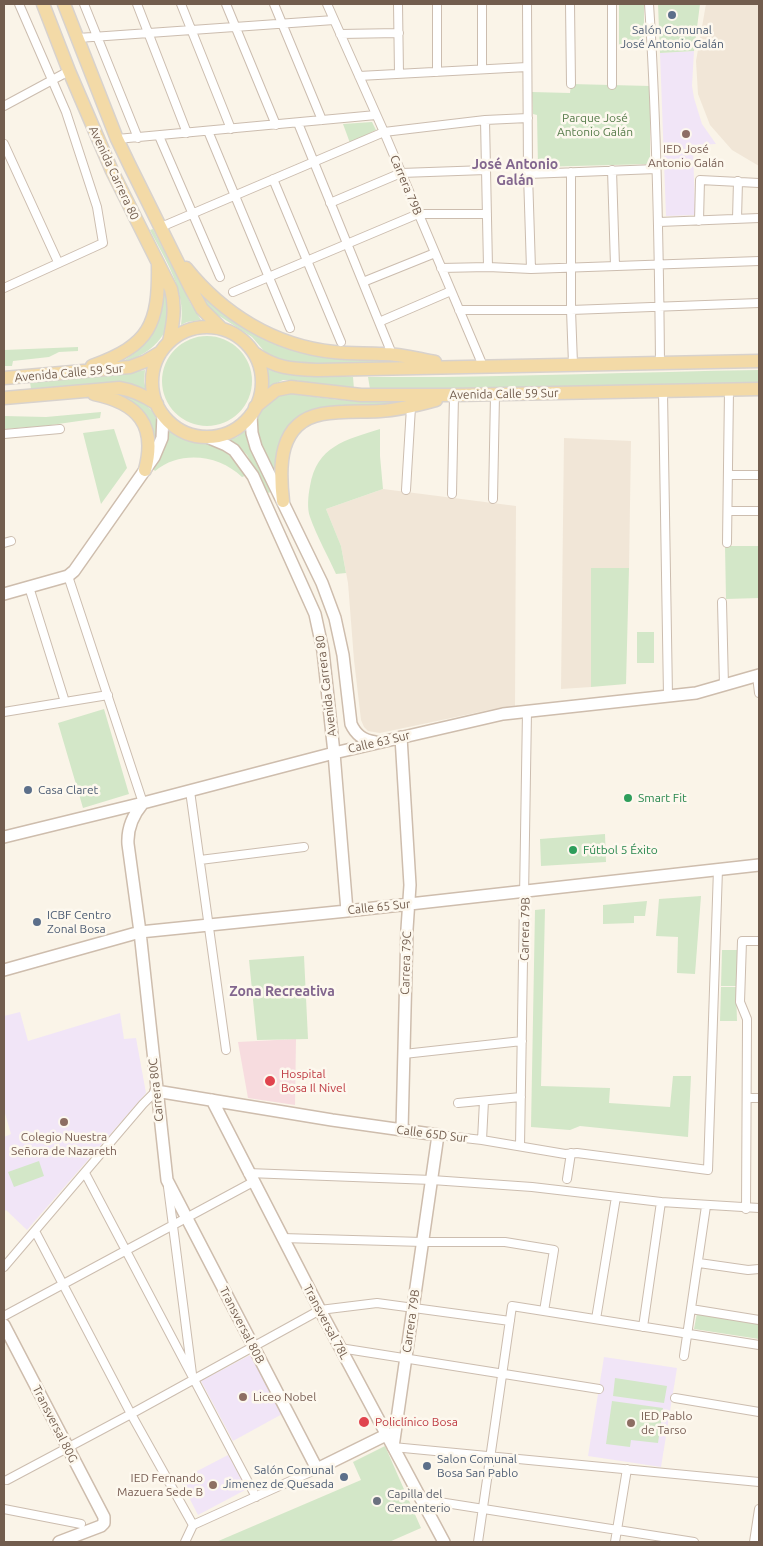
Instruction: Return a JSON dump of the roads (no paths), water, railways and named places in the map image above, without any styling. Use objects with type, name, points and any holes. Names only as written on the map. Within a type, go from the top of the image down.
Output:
[{"type":"main road","name":"Avenida Carrera 80","points":[[42,4],[68,71],[119,186],[169,284],[173,296],[174,316],[165,347]]},
{"type":"main road","name":"Avenida Carrera 80","points":[[64,4],[117,139],[197,300],[209,317],[221,328]]},
{"type":"main road","points":[[168,240],[189,271],[211,296],[239,318],[260,331],[286,342],[320,350],[354,354],[392,354],[460,367]]},
{"type":"main road","points":[[77,372],[122,354],[143,337],[155,313],[159,286],[158,262]]},
{"type":"main road","points":[[254,353],[262,379],[260,395],[253,411],[233,430],[220,435],[197,436],[182,431],[169,422],[160,410],[152,387],[156,360],[165,347],[184,332],[193,328],[221,328],[239,337],[254,353],[275,365],[294,370],[759,361]]},
{"type":"main road","name":"Avenida Calle 59 Sur","points":[[4,378],[130,367],[146,362],[165,347]]},
{"type":"main road","name":"Avenida Calle 59 Sur","points":[[253,411],[276,390],[291,387],[354,395],[495,395],[759,389]]},
{"type":"main road","name":"Avenida Calle 59 Sur","points":[[4,398],[126,389],[141,394],[160,410]]},
{"type":"main road","points":[[82,391],[113,398],[136,412],[142,419],[146,428],[149,451],[145,470]]},
{"type":"main road","points":[[282,501],[280,470],[283,451],[292,432],[300,425],[322,414],[382,411],[454,395]]},
{"type":"street","points":[[4,288],[58,262],[104,243],[97,207],[66,112],[19,4]]},
{"type":"street","points":[[84,4],[138,138]]},
{"type":"street","points":[[137,4],[187,133]]},
{"type":"street","points":[[181,4],[231,129]]},
{"type":"street","points":[[226,4],[276,125]]},
{"type":"street","points":[[274,4],[322,120]]},
{"type":"street","name":"Carrera 79B","points":[[327,4],[384,132],[483,366]]},
{"type":"street","points":[[398,4],[399,74]]},
{"type":"street","points":[[437,4],[438,72]]},
{"type":"street","points":[[482,4],[482,69]]},
{"type":"street","points":[[527,4],[528,174],[531,269]]},
{"type":"street","points":[[570,4],[571,84]]},
{"type":"street","points":[[612,4],[612,85]]},
{"type":"street","points":[[648,4],[654,87],[660,363]]},
{"type":"street","points":[[78,38],[334,20]]},
{"type":"street","points":[[340,34],[399,33]]},
{"type":"street","points":[[359,76],[527,67]]},
{"type":"street","points":[[4,106],[68,71]]},
{"type":"street","points":[[117,139],[376,115]]},
{"type":"street","points":[[161,227],[384,132],[485,120],[528,118]]},
{"type":"street","points":[[485,120],[488,267]]},
{"type":"street","points":[[298,123],[392,354]]},
{"type":"street","points":[[208,131],[290,328]]},
{"type":"street","points":[[159,136],[220,277]]},
{"type":"street","points":[[4,144],[58,262]]},
{"type":"street","points":[[528,174],[656,169]]},
{"type":"street","points":[[330,202],[401,173],[486,170]]},
{"type":"street","points":[[612,170],[615,266]]},
{"type":"street","points":[[571,172],[573,364]]},
{"type":"street","points":[[273,179],[341,342]]},
{"type":"street","points":[[699,220],[700,180],[759,183]]},
{"type":"street","points":[[737,219],[738,181]]},
{"type":"street","points":[[233,292],[418,214],[487,214]]},
{"type":"street","points":[[658,222],[759,218]]},
{"type":"street","points":[[363,282],[435,253]]},
{"type":"street","points":[[441,268],[572,268],[759,260]]},
{"type":"street","points":[[379,322],[451,291]]},
{"type":"street","points":[[459,310],[571,310],[759,302]]},
{"type":"street","points":[[727,543],[729,390]]},
{"type":"street","points":[[663,392],[668,696]]},
{"type":"street","points":[[452,494],[454,395]]},
{"type":"street","points":[[493,499],[495,395]]},
{"type":"street","points":[[406,490],[411,406]]},
{"type":"street","points":[[4,594],[68,576],[78,566],[154,457],[162,438],[160,410]]},
{"type":"street","name":"Avenida Carrera 80","points":[[253,411],[252,433],[256,447],[322,583],[335,618],[343,655],[350,724],[360,737],[377,743]]},
{"type":"street","points":[[4,434],[60,429]]},
{"type":"street","name":"Avenida Carrera 80","points":[[207,437],[234,450],[253,476],[310,602],[322,640],[334,753],[347,911]]},
{"type":"street","points":[[728,475],[759,475]]},
{"type":"street","points":[[728,511],[759,511]]},
{"type":"street","points":[[68,576],[143,803]]},
{"type":"street","points":[[29,587],[65,702]]},
{"type":"street","points":[[722,602],[724,686]]},
{"type":"street","points":[[758,675],[759,694]]},
{"type":"street","name":"Calle 63 Sur","points":[[4,837],[334,753],[503,714],[696,693],[758,675]]},
{"type":"street","points":[[4,712],[108,695]]},
{"type":"street","name":"Carrera 79B","points":[[520,1146],[527,711]]},
{"type":"street","name":"Carrera 79C","points":[[402,737],[410,885],[402,1130]]},
{"type":"street","points":[[190,791],[226,1050]]},
{"type":"street","name":"Carrera 80C","points":[[143,803],[135,815],[127,837],[140,932],[156,1091],[193,1380]]},
{"type":"street","points":[[200,860],[304,847]]},
{"type":"street","name":"Calle 65 Sur","points":[[4,968],[140,932],[759,865]]},
{"type":"street","name":"Calle 65D Sur","points":[[156,1091],[565,1154],[577,1152],[708,1170],[718,869]]},
{"type":"street","points":[[746,1209],[747,1019],[740,1002],[742,941],[759,942]]},
{"type":"street","points":[[404,1054],[522,1041]]},
{"type":"street","points":[[4,1267],[156,1091]]},
{"type":"street","points":[[458,1103],[521,1097]]},
{"type":"street","points":[[747,1098],[759,1098]]},
{"type":"street","name":"Transversal 78L","points":[[212,1100],[282,1238],[444,1542]]},
{"type":"street","points":[[482,1140],[484,1101]]},
{"type":"street","name":"Carrera 79B","points":[[392,1447],[438,1135]]},
{"type":"street","points":[[567,1179],[571,1153]]},
{"type":"street","points":[[85,1173],[256,1497]]},
{"type":"street","points":[[4,1316],[173,1226],[251,1177],[432,1180],[532,1187],[706,1206],[759,1208]]},
{"type":"street","name":"Transversal 80B","points":[[167,1180],[317,1469]]},
{"type":"street","points":[[596,1319],[616,1197]]},
{"type":"street","points":[[643,1327],[661,1202]]},
{"type":"street","points":[[684,1356],[706,1206]]},
{"type":"street","points":[[35,1231],[131,1414],[193,1526]]},
{"type":"street","points":[[282,1238],[505,1242],[554,1250],[544,1311]]},
{"type":"street","points":[[699,1263],[748,1270],[759,1269]]},
{"type":"street","points":[[5,1478],[68,1448],[320,1310],[377,1303],[510,1322]]},
{"type":"street","points":[[478,1542],[512,1306],[759,1345]]},
{"type":"street","points":[[691,1309],[759,1320]]},
{"type":"street","name":"Transversal 80G","points":[[4,1325],[104,1517],[104,1523],[59,1542]]},
{"type":"street","points":[[340,1348],[599,1389]]},
{"type":"street","points":[[675,1398],[759,1412]]},
{"type":"street","points":[[185,1542],[193,1526],[386,1435]]},
{"type":"street","points":[[392,1447],[759,1482]]},
{"type":"street","points":[[615,1542],[627,1469]]},
{"type":"street","points":[[420,1499],[694,1542]]},
{"type":"street","points":[[4,1509],[81,1524]]},
{"type":"street","points":[[754,1542],[759,1509]]},
{"type":"place","name":"Salón Comunal José Antonio Galán","points":[[672,15]]},
{"type":"place","name":"IED José Antonio Galán","points":[[686,134]]},
{"type":"place","name":"Casa Claret","points":[[28,790]]},
{"type":"place","name":"Smart Fit","points":[[628,798]]},
{"type":"place","name":"Fútbol 5 Éxito","points":[[573,850]]},
{"type":"place","name":"ICBF Centro Zonal Bosa","points":[[37,922]]},
{"type":"place","name":"Hospital Bosa Il Nivel","points":[[270,1081]]},
{"type":"place","name":"Colegio Nuestra Señora de Nazareth","points":[[64,1122]]},
{"type":"place","name":"Liceo Nobel","points":[[243,1397]]},
{"type":"place","name":"Policlínico Bosa","points":[[364,1422]]},
{"type":"place","name":"IED Pablo de Tarso","points":[[631,1423]]},
{"type":"place","name":"Salon Comunal Bosa San Pablo","points":[[427,1466]]},
{"type":"place","name":"Salón Comunal Jimenez de Quesada","points":[[344,1477]]},
{"type":"place","name":"IED Fernando Mazuera Sede B","points":[[213,1485]]},
{"type":"place","name":"Capilla del Cementerio","points":[[377,1501]]},
{"type":"district","name":"José Antonio Galán","points":[[515,172]]},
{"type":"district","name":"Zona Recreativa","points":[[282,991]]},
{"type":"park label","name":"Parque José Antonio Galán","points":[[595,125]]}]
